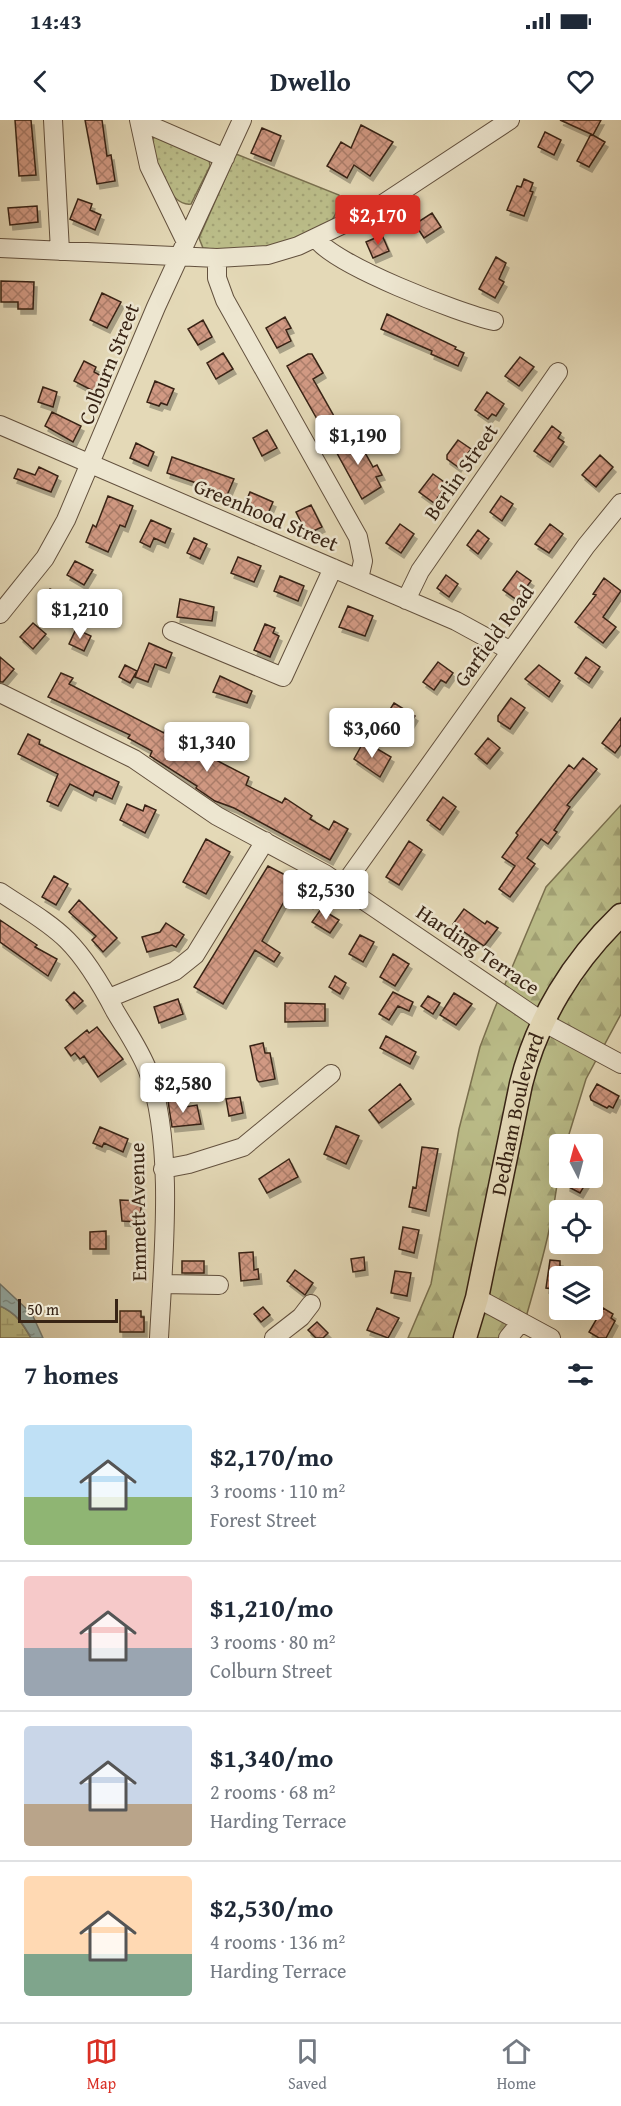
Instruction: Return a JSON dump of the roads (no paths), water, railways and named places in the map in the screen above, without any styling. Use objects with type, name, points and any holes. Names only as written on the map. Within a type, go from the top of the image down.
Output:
[{"type":"main road","name":"Dedham Boulevard","points":[[465,1338],[477,1298],[521,1084],[543,1022],[573,970],[621,915]]},
{"type":"street","points":[[53,120],[60,251]]},
{"type":"street","points":[[139,120],[149,166],[183,249]]},
{"type":"street","points":[[139,120],[225,158]]},
{"type":"street","name":"Colburn Street","points":[[0,614],[52,547],[92,464],[183,249],[242,120]]},
{"type":"street","points":[[0,248],[60,251],[183,249],[217,258],[268,255],[316,238],[388,201],[510,120]]},
{"type":"street","points":[[316,238],[329,252],[427,300],[459,312],[494,321]]},
{"type":"street","points":[[217,258],[217,278],[225,300],[358,537],[363,561],[359,579]]},
{"type":"street","name":"Berlin Street","points":[[406,600],[420,571],[558,372]]},
{"type":"street","name":"Greenhood Street","points":[[0,425],[469,627],[511,651]]},
{"type":"street","name":"Garfield Road","points":[[343,886],[511,651],[621,503]]},
{"type":"street","points":[[172,631],[282,677],[333,568]]},
{"type":"street","name":"Harding Terrace","points":[[0,693],[134,759],[217,816],[343,886],[543,1022],[621,1064]]},
{"type":"street","points":[[109,998],[175,971],[195,955],[265,842]]},
{"type":"street","name":"Emmett Avenue","points":[[0,892],[66,939],[87,963],[144,1062],[150,1080],[163,1169],[159,1338]]},
{"type":"street","points":[[163,1169],[189,1164],[243,1147],[331,1074]]},
{"type":"street","points":[[162,1284],[219,1285]]},
{"type":"street","points":[[477,1298],[551,1338]]},
{"type":"street","points":[[274,1338],[301,1317],[311,1304]]},
{"type":"street","points":[[508,1338],[521,1322]]},
{"type":"water","points":[[0,1284],[32,1314],[43,1338],[31,1338],[18,1319],[0,1306]]}]
